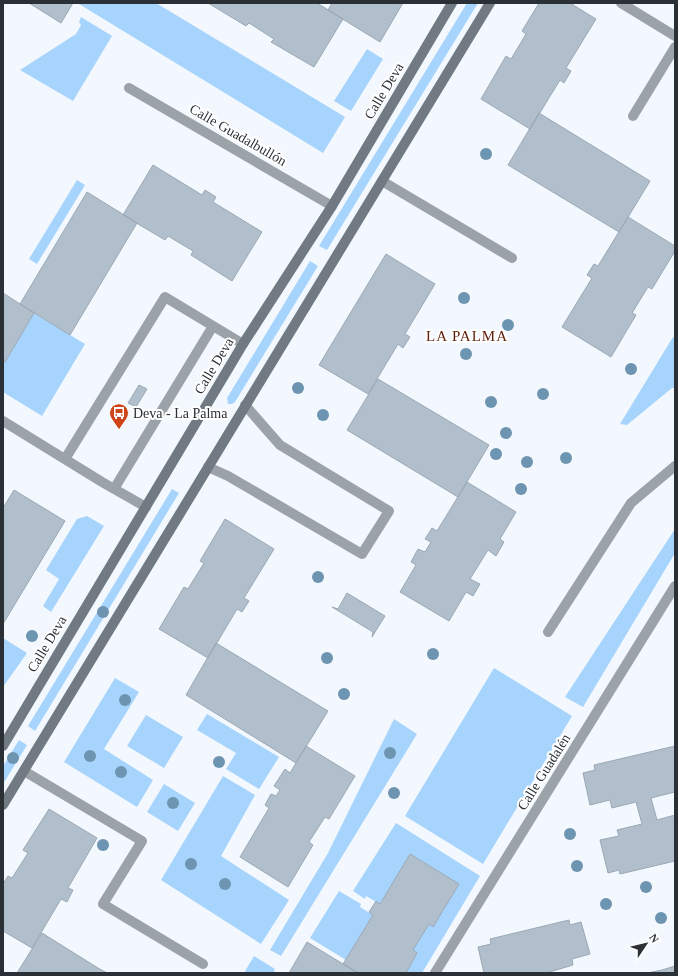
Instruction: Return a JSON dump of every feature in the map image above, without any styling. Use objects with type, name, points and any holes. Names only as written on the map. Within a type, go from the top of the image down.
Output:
[{"type":"street","name":"Calle Deva","points":[[3,746],[243,344],[332,206],[452,3]]},
{"type":"street","points":[[3,805],[490,3]]},
{"type":"street","points":[[621,3],[675,36]]},
{"type":"street","points":[[633,116],[675,47]]},
{"type":"street","name":"Calle Guadalbullón","points":[[129,88],[332,206]]},
{"type":"street","points":[[382,181],[512,258]]},
{"type":"street","points":[[64,459],[165,297],[243,344]]},
{"type":"street","points":[[114,489],[213,326]]},
{"type":"street","points":[[208,467],[228,476],[362,554],[389,511],[280,445],[245,405]]},
{"type":"street","points":[[3,421],[146,507]]},
{"type":"street","points":[[548,632],[631,503],[675,466]]},
{"type":"street","name":"Calle Guadalén","points":[[436,973],[675,586]]},
{"type":"street","points":[[24,771],[142,841],[103,904],[203,964]]},
{"type":"shaded area","points":[[156,3],[345,117],[323,153],[79,4]]},
{"type":"shaded area","points":[[467,3],[478,3],[327,250],[319,246]]},
{"type":"shaded area","points":[[81,17],[112,36],[73,101],[20,70],[76,34],[81,25],[79,22]]},
{"type":"shaded area","points":[[367,49],[383,59],[351,111],[334,101]]},
{"type":"shaded area","points":[[77,180],[85,185],[37,264],[29,259]]},
{"type":"shaded area","points":[[310,261],[318,266],[235,402],[228,404],[227,398]]},
{"type":"shaded area","points":[[34,313],[85,344],[42,416],[3,392],[3,361],[5,362]]},
{"type":"shaded area","points":[[673,337],[675,338],[675,388],[672,388],[627,425],[620,424]]},
{"type":"shaded area","points":[[172,489],[179,493],[35,731],[28,726]]},
{"type":"shaded area","points":[[87,516],[104,526],[51,612],[43,606],[59,579],[46,570],[77,519]]},
{"type":"shaded area","points":[[675,529],[675,553],[583,707],[565,697]]},
{"type":"shaded area","points":[[3,638],[27,653],[3,687]]},
{"type":"shaded area","points":[[494,668],[572,716],[483,864],[405,816]]},
{"type":"shaded area","points":[[115,678],[139,692],[104,749],[153,780],[137,807],[64,762]]},
{"type":"shaded area","points":[[207,714],[279,757],[259,789],[226,769],[236,753],[197,730]]},
{"type":"shaded area","points":[[146,715],[183,737],[164,768],[127,746]]},
{"type":"shaded area","points":[[394,719],[417,734],[281,956],[270,950],[328,853]]},
{"type":"shaded area","points":[[19,740],[27,745],[3,784],[3,766]]},
{"type":"shaded area","points":[[223,776],[255,795],[221,856],[289,900],[261,944],[161,880]]},
{"type":"shaded area","points":[[164,784],[195,803],[178,831],[147,812]]},
{"type":"shaded area","points":[[396,823],[480,876],[422,973],[406,973],[417,953],[413,950],[429,924],[433,927],[459,884],[410,854],[380,904],[366,896],[365,899],[353,891]]},
{"type":"shaded area","points":[[339,891],[361,904],[360,907],[373,915],[346,960],[310,938]]},
{"type":"shaded area","points":[[254,956],[275,969],[273,973],[244,973]]},
{"type":"building","points":[[29,3],[73,3],[61,23]]},
{"type":"building","points":[[208,3],[317,3],[343,19],[314,67],[271,42],[274,39],[249,23],[246,26]]},
{"type":"building","points":[[332,3],[403,3],[380,42],[328,10]]},
{"type":"building","points":[[539,3],[570,3],[596,19],[566,68],[571,71],[564,83],[560,80],[530,129],[481,99],[506,56],[511,59],[526,34],[522,31]]},
{"type":"building","points":[[539,113],[650,181],[619,232],[508,165]]},
{"type":"building","points":[[153,165],[202,195],[205,190],[216,197],[213,202],[262,232],[232,281],[191,255],[193,251],[168,236],[165,240],[123,215]]},
{"type":"building","points":[[87,192],[137,223],[70,335],[20,304]]},
{"type":"building","points":[[628,217],[675,246],[675,251],[652,289],[648,287],[632,313],[636,315],[611,357],[562,327],[592,278],[587,275],[594,264],[598,266]]},
{"type":"building","points":[[386,254],[435,284],[405,334],[410,337],[403,348],[398,344],[368,394],[319,365]]},
{"type":"building","points":[[3,293],[34,313],[5,362],[3,361]]},
{"type":"building","points":[[378,379],[489,445],[458,497],[347,430]]},
{"type":"building","points":[[139,385],[147,389],[136,407],[128,403]]},
{"type":"building","points":[[467,482],[516,512],[500,539],[504,542],[496,556],[488,550],[470,579],[480,584],[473,596],[466,592],[449,621],[400,592],[416,565],[411,562],[418,549],[425,552],[431,542],[425,539],[432,528],[437,531]]},
{"type":"building","points":[[14,490],[65,521],[3,624],[3,508]]},
{"type":"building","points":[[225,519],[274,549],[244,598],[249,601],[242,612],[237,609],[208,658],[159,629],[184,587],[188,589],[204,563],[200,561]]},
{"type":"building","points":[[347,593],[385,616],[372,637],[373,632],[332,607],[338,609]]},
{"type":"building","points":[[216,643],[328,711],[296,763],[186,695]]},
{"type":"building","points":[[306,746],[355,776],[329,819],[325,817],[309,842],[313,845],[288,887],[240,857],[269,808],[265,805],[271,794],[276,796],[280,790],[274,786],[285,769],[290,773]]},
{"type":"building","points":[[675,746],[675,792],[651,798],[657,820],[675,815],[675,861],[620,874],[619,870],[608,873],[600,840],[619,836],[617,830],[642,824],[636,802],[612,808],[610,800],[590,805],[583,773],[595,770],[594,765]]},
{"type":"building","points":[[49,809],[97,838],[68,888],[73,890],[67,902],[61,899],[32,948],[3,931],[3,884],[8,876],[12,878],[28,853],[23,850]]},
{"type":"building","points":[[410,854],[459,884],[433,927],[429,924],[413,950],[417,953],[406,973],[358,973],[343,964],[373,915],[369,912],[376,901],[380,904]]},
{"type":"building","points":[[569,920],[570,925],[581,922],[590,954],[572,959],[573,965],[546,973],[484,973],[478,947],[491,944],[490,939]]},
{"type":"building","points":[[42,933],[98,968],[107,973],[17,973]]},
{"type":"building","points":[[307,942],[343,964],[358,973],[289,973]]},
{"type":"building","points":[[675,966],[675,973],[647,973],[662,970]]},
{"type":"place","name":"Deva - La Palma","points":[[119,430]]},
{"type":"district","name":"LA PALMA","points":[[467,336]]}]
